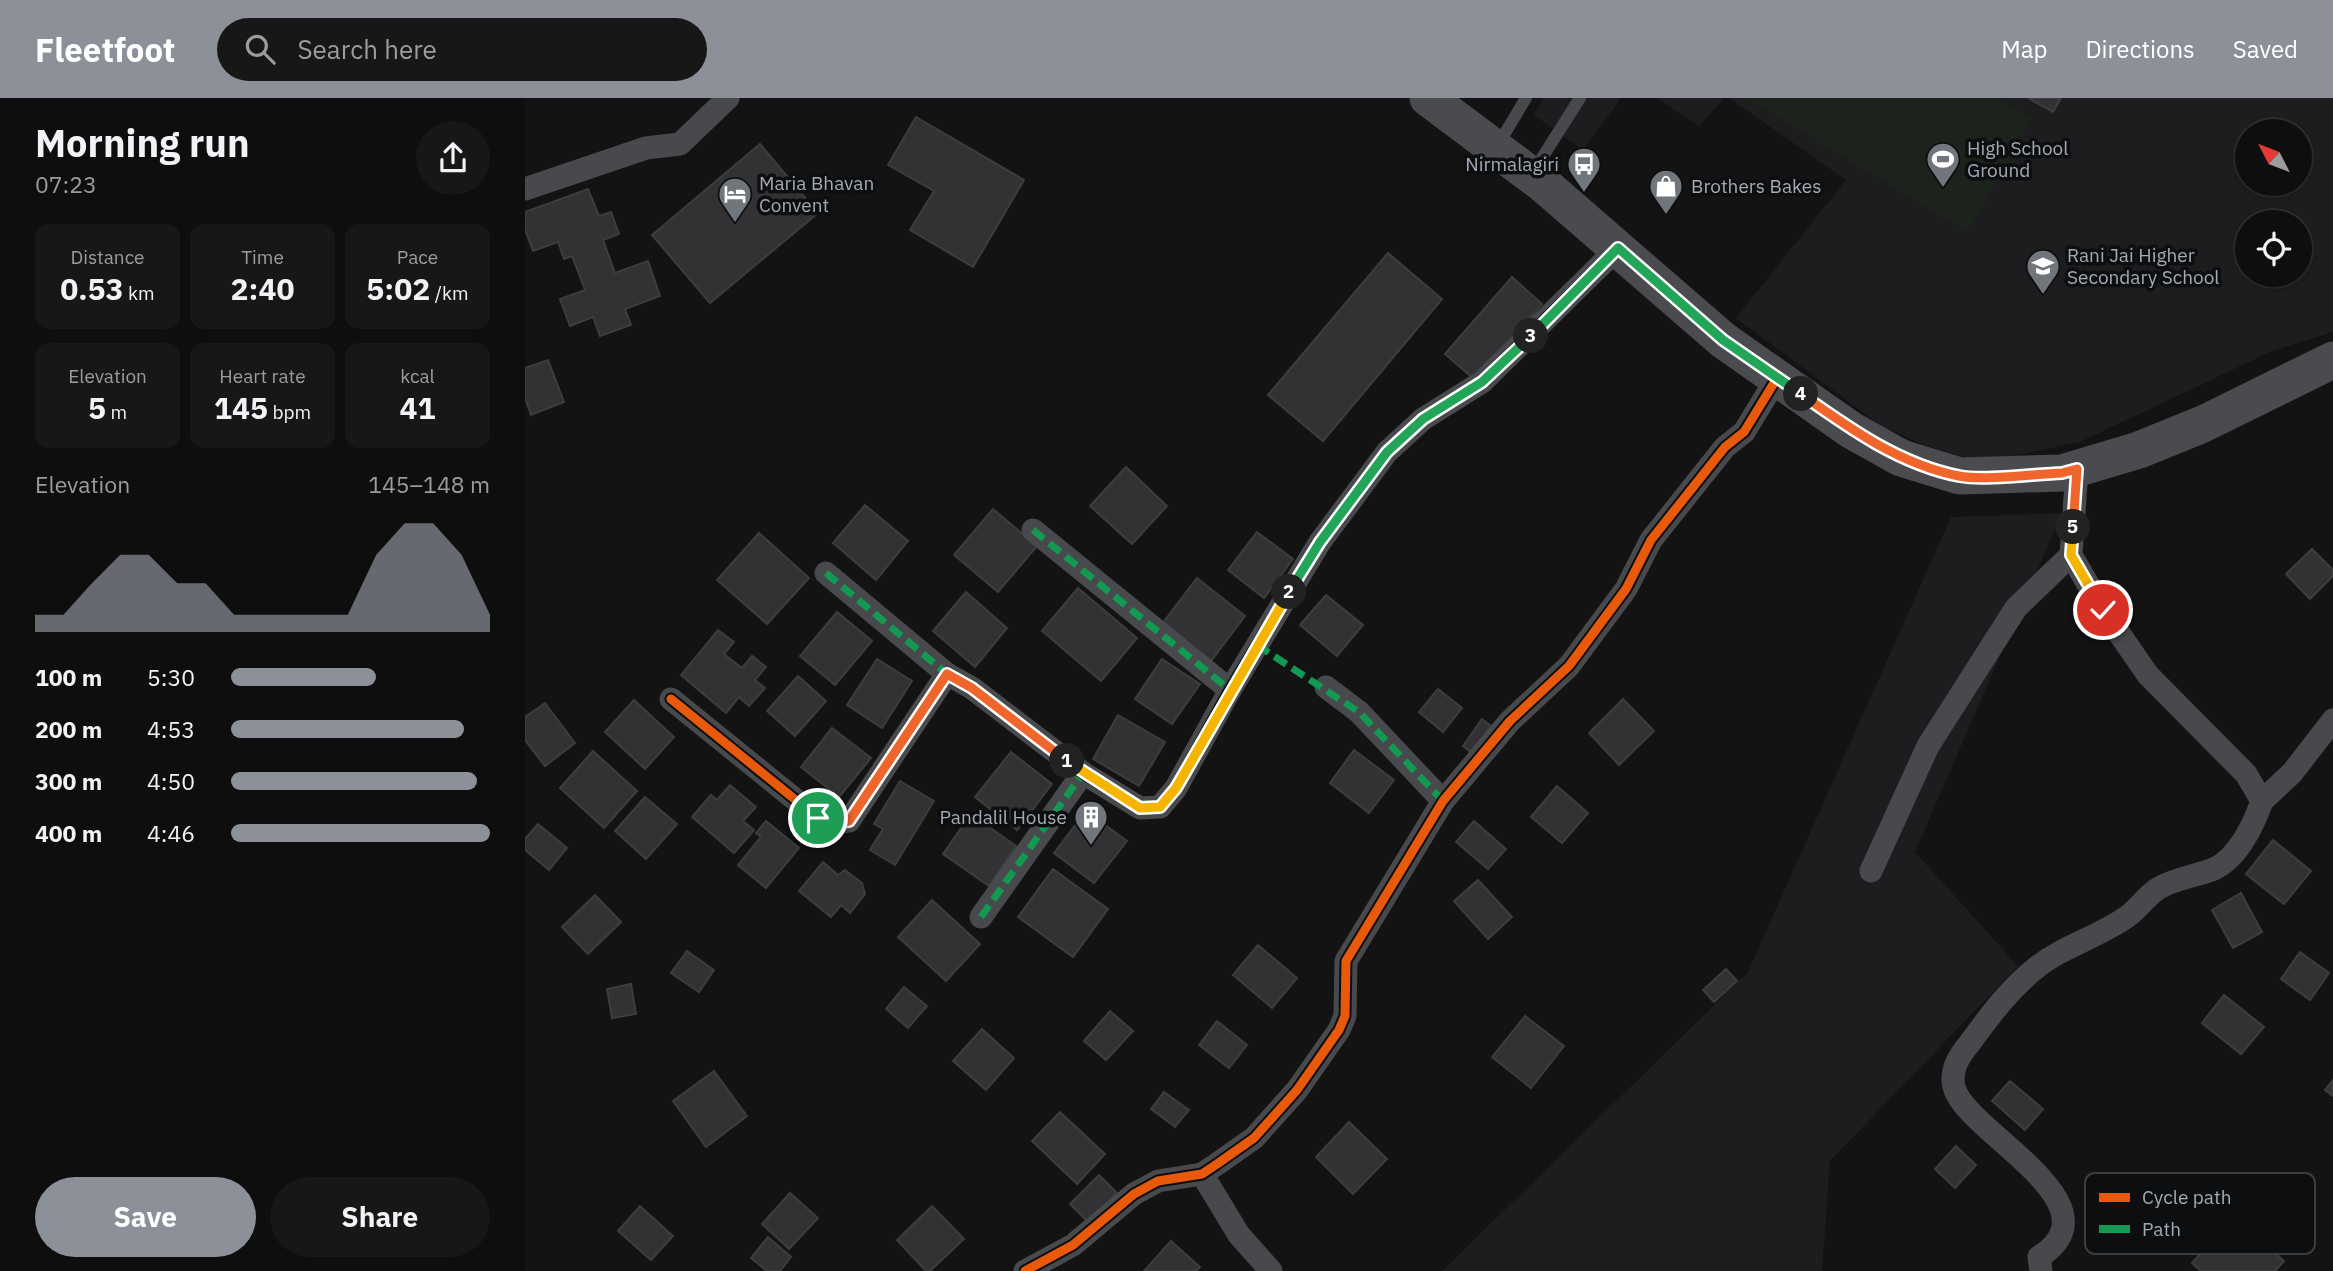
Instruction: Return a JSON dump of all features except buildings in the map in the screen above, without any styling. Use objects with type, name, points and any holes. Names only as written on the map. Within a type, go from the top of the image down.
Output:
[{"type":"main road","points":[[1428,98],[1531,175],[1723,340],[1851,430],[1902,458],[1960,477],[2062,473],[2139,450],[2203,424],[2333,360]]},
{"type":"street","points":[[525,190],[646,148],[680,144],[728,98]]},
{"type":"street","points":[[826,573],[947,674],[972,688],[1083,773],[1140,808],[1160,807],[1176,788],[1230,690],[1320,542],[1387,452],[1423,419],[1482,382],[1618,248]]},
{"type":"street","points":[[1025,1271],[1073,1245],[1134,1194],[1158,1181],[1202,1174],[1254,1138],[1297,1090],[1339,1030],[1345,1016],[1346,961],[1443,801],[1510,721],[1569,666],[1626,589],[1651,540],[1725,447],[1744,432],[1777,378]]},
{"type":"street","points":[[2077,469],[2071,555],[2103,610],[2148,675],[2246,775],[2262,801]]},
{"type":"street","points":[[1033,530],[1230,690]]},
{"type":"street","points":[[1871,871],[1928,746],[2016,608],[2071,555]]},
{"type":"street","points":[[671,699],[818,818],[832,823],[849,821],[947,674]]},
{"type":"street","points":[[1326,687],[1359,712],[1443,801]]},
{"type":"street","points":[[2041,1271],[2039,1256],[2053,1248],[2063,1232],[2060,1206],[2035,1169],[1967,1111],[1954,1088],[1953,1070],[1964,1051],[2002,1002],[2036,968],[2127,917],[2160,888],[2217,868],[2237,848],[2254,823],[2262,801],[2292,773],[2333,720]]},
{"type":"street","points":[[981,917],[1083,773]]},
{"type":"street","points":[[1202,1174],[1239,1235],[1271,1271]]},
{"type":"lane","points":[[1496,148],[1526,98]]},
{"type":"lane","points":[[1531,175],[1580,98]]},
{"type":"shaded area","points":[[1543,98],[1621,98],[1583,150],[1534,115]]},
{"type":"shaded area","points":[[1657,98],[1724,98],[1699,126]]},
{"type":"shaded area","name":"Rani Jai Higher Secondary School","points":[[1729,98],[2333,98],[2333,332],[2272,351],[2080,442],[2017,455],[1970,459],[1925,445],[1881,426],[1736,318],[1846,180]]},
{"type":"shaded area","name":"High School Ground","points":[[1746,98],[1997,98],[2032,119],[1967,232]]},
{"type":"shaded area","points":[[2062,513],[1915,852],[2018,966],[1830,1161],[1822,1271],[1442,1271],[1748,972],[1951,517]]},
{"type":"marked path","points":[[1033,530],[1230,690]]},
{"type":"marked path","points":[[826,573],[947,674]]},
{"type":"marked path","points":[[1257,645],[1359,712],[1443,801]]},
{"type":"marked path","points":[[981,917],[1083,773]]},
{"type":"cycle path","points":[[671,699],[818,818],[832,823],[849,821],[947,674],[972,688],[1083,773],[1140,808],[1160,807],[1176,788],[1230,690],[1320,542],[1387,452],[1423,419],[1482,382],[1618,248]]},
{"type":"cycle path","points":[[1025,1271],[1073,1245],[1134,1194],[1158,1181],[1202,1174],[1254,1138],[1297,1090],[1339,1030],[1345,1016],[1346,961],[1443,801],[1510,721],[1569,666],[1626,589],[1651,540],[1725,447],[1744,432],[1777,378]]},
{"type":"place","name":"High School Ground","points":[[1943,189]]},
{"type":"place","name":"Nirmalagiri","points":[[1584,194]]},
{"type":"place","name":"Brothers Bakes","points":[[1666,216]]},
{"type":"place","name":"Maria Bhavan Convent","points":[[735,224]]},
{"type":"place","name":"Rani Jai Higher Secondary School","points":[[2043,296]]},
{"type":"place","name":"Pandalil House","points":[[1091,847]]},
{"type":"route","points":[[818,818],[832,823],[849,821],[947,674],[972,688],[1083,773],[1140,808],[1160,807],[1176,788],[1230,690],[1320,542],[1387,452],[1423,419],[1482,382],[1618,248],[1723,340],[1851,430],[1902,458],[1960,477],[2062,473],[2077,469],[2071,555],[2103,610]]}]
